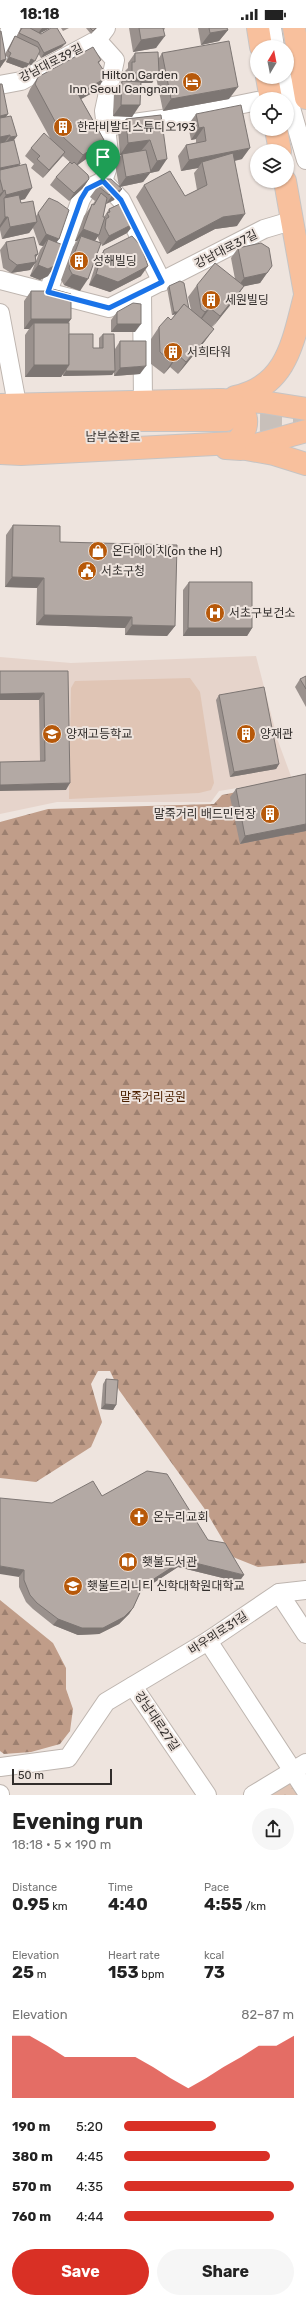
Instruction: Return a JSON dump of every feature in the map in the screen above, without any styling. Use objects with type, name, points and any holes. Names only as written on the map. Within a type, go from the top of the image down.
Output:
[{"type":"main road","points":[[258,28],[260,40]]},
{"type":"main road","points":[[294,28],[306,98]]},
{"type":"main road","points":[[228,426],[252,392],[275,377],[292,345],[306,297],[286,188]]},
{"type":"main road","points":[[8,405],[143,402],[228,426],[306,432]]},
{"type":"main road","points":[[165,448],[228,426],[263,402],[306,409]]},
{"type":"main road","points":[[0,453],[21,454],[165,448],[234,443],[240,439],[246,423],[240,408],[228,426]]},
{"type":"main road","name":"남부순환로","points":[[0,420],[228,426]]},
{"type":"main road","points":[[228,426],[274,454],[306,464]]},
{"type":"main road","name":"남부순환로","points":[[0,439],[228,426]]},
{"type":"street","points":[[0,53],[12,28]]},
{"type":"street","points":[[272,28],[274,40]]},
{"type":"street","name":"강남대로39길","points":[[1,81],[21,81],[102,34],[115,60],[104,111],[105,127],[117,160],[103,181]]},
{"type":"street","points":[[284,84],[306,160]]},
{"type":"street","points":[[105,127],[184,116],[250,102]]},
{"type":"street","points":[[48,292],[81,199],[87,189],[103,181],[121,200],[162,282]]},
{"type":"street","name":"강남대로37길","points":[[0,280],[109,308],[264,229],[291,221]]},
{"type":"street","points":[[142,292],[143,402]]},
{"type":"street","points":[[0,313],[8,405]]},
{"type":"street","name":"바우뫼로31길","points":[[133,1686],[208,1641],[279,1593],[306,1590]]},
{"type":"street","points":[[279,1593],[306,1634]]},
{"type":"street","points":[[208,1641],[300,1767],[306,1792]]},
{"type":"street","name":"강남대로27길","points":[[0,1767],[68,1758],[106,1702],[133,1686],[207,1795]]},
{"type":"street","points":[[253,1795],[300,1767]]},
{"type":"shaded area","points":[[256,656],[278,741],[292,779],[219,791],[211,802],[57,802],[0,814],[0,657],[71,663]]},
{"type":"green space","points":[[190,678],[200,692],[214,783],[211,790],[199,793],[69,799],[71,688],[75,681]]},
{"type":"green space","name":"말죽거리공원","points":[[306,778],[306,1563],[258,1567],[233,1557],[204,1508],[119,1390],[110,1371],[98,1371],[91,1384],[102,1422],[91,1447],[36,1482],[0,1478],[0,822],[48,809],[214,804],[222,795]]},
{"type":"green space","points":[[0,1600],[53,1643],[66,1668],[66,1689],[73,1709],[70,1731],[60,1744],[31,1752],[4,1754],[0,1751]]},
{"type":"green space","points":[[291,1778],[302,1795],[264,1795]]},
{"type":"building","points":[[22,28],[30,28],[41,34],[51,28],[57,28],[66,43],[44,53],[38,42],[19,33]]},
{"type":"building","points":[[139,28],[163,28],[165,36],[141,40]]},
{"type":"building","points":[[209,28],[227,28],[228,30],[210,33]]},
{"type":"building","points":[[0,31],[6,59],[0,61]]},
{"type":"building","points":[[15,36],[38,47],[40,51],[35,61],[31,59],[29,64],[9,57],[11,53],[8,51]]},
{"type":"building","name":"Hilton Garden Inn Seoul Gangnam","points":[[229,41],[238,87],[171,99],[162,53]]},
{"type":"building","name":"한라비발디스튜디오193","points":[[93,47],[101,60],[98,62],[104,71],[102,76],[104,79],[78,94],[104,140],[83,155],[64,138],[35,84],[38,77]]},
{"type":"building","points":[[158,52],[159,73],[132,73],[132,62],[135,62],[135,53]]},
{"type":"building","points":[[122,81],[141,82],[140,105],[121,105]]},
{"type":"building","points":[[0,84],[2,84],[8,114],[0,116]]},
{"type":"building","points":[[241,105],[250,148],[189,160],[186,145],[206,141],[204,127],[199,128],[196,114]]},
{"type":"building","points":[[161,115],[167,159],[157,161],[150,140],[128,143],[126,119]]},
{"type":"building","points":[[11,116],[17,136],[10,137],[10,135],[0,137],[0,118]]},
{"type":"building","points":[[44,133],[65,152],[49,170],[37,159],[40,156],[31,148]]},
{"type":"building","points":[[14,140],[20,164],[0,168],[0,143]]},
{"type":"building","points":[[146,150],[151,172],[126,177],[122,154]]},
{"type":"building","points":[[233,153],[245,214],[223,217],[176,242],[144,185],[170,171],[185,196],[207,185],[202,162]]},
{"type":"building","points":[[70,162],[72,164],[74,162],[88,175],[89,179],[74,193],[56,177]]},
{"type":"building","points":[[26,164],[32,188],[6,195],[5,190],[3,191],[0,179],[0,170]]},
{"type":"building","points":[[104,179],[111,179],[122,189],[114,193],[112,192],[109,195],[98,186]]},
{"type":"building","points":[[101,193],[107,198],[103,217],[105,217],[99,235],[83,229],[92,204],[94,205]]},
{"type":"building","points":[[19,195],[21,203],[33,201],[37,222],[10,227],[8,217],[5,217],[4,198]]},
{"type":"building","points":[[49,198],[58,202],[69,210],[59,239],[46,234],[38,213]]},
{"type":"building","points":[[124,202],[135,223],[109,236],[105,228],[106,219],[109,217],[107,213],[110,212],[109,209]]},
{"type":"building","points":[[81,236],[101,243],[88,279],[72,274],[69,268]]},
{"type":"building","points":[[132,236],[141,246],[148,266],[118,282],[96,274],[104,250]]},
{"type":"building","points":[[34,237],[38,254],[35,255],[36,262],[17,265],[9,259],[6,242]]},
{"type":"building","points":[[48,239],[63,245],[56,265],[48,269],[38,265]]},
{"type":"building","points":[[261,243],[269,248],[272,266],[267,273],[244,278],[238,248]]},
{"type":"building","name":"세원빌딩","points":[[215,263],[244,286],[220,316],[210,308],[205,312],[201,309],[197,285]]},
{"type":"building","points":[[180,281],[184,283],[189,309],[184,304],[178,312],[174,312],[169,286]]},
{"type":"building","points":[[49,288],[71,294],[71,319],[31,319],[31,291],[48,291]]},
{"type":"building","points":[[133,303],[141,304],[141,324],[117,324],[117,312]]},
{"type":"building","name":"서희타워","points":[[184,304],[214,329],[186,362],[178,355],[172,362],[160,352],[159,327],[168,317],[171,320]]},
{"type":"building","points":[[34,323],[69,323],[69,365],[34,365]]},
{"type":"building","points":[[69,334],[93,334],[93,348],[103,348],[103,334],[114,334],[115,371],[66,371],[69,365]]},
{"type":"building","points":[[120,341],[146,341],[146,366],[120,368]]},
{"type":"building","name":"서초구청","points":[[13,525],[60,526],[60,542],[177,545],[175,626],[132,625],[132,617],[44,615],[44,578],[12,577]]},
{"type":"building","name":"서초구보건소","points":[[189,582],[252,582],[252,628],[188,628]]},
{"type":"building","name":"양재고등학교","points":[[0,671],[68,671],[70,783],[0,785],[0,762],[45,761],[44,693],[0,694]]},
{"type":"building","points":[[306,676],[306,689],[300,679]]},
{"type":"building","name":"양재관","points":[[264,687],[279,764],[234,772],[219,695]]},
{"type":"building","name":"말죽거리 배드민턴장","points":[[306,774],[306,824],[245,836],[236,789]]},
{"type":"building","points":[[106,1379],[118,1380],[116,1405],[105,1404]]},
{"type":"building","points":[[147,1471],[167,1474],[208,1540],[225,1543],[244,1575],[183,1560],[143,1586],[133,1608],[124,1617],[103,1628],[82,1628],[58,1619],[37,1603],[30,1595],[24,1580],[24,1570],[0,1566],[0,1498],[52,1503],[93,1481],[102,1496]]},
{"type":"tunnel","points":[[227,420],[306,421]]},
{"type":"place","name":"Hilton Garden Inn Seoul Gangnam","points":[[192,82]]},
{"type":"place","name":"한라비발디스튜디오193","points":[[63,127]]},
{"type":"place","name":"성해빌딩","points":[[79,261]]},
{"type":"place","name":"세원빌딩","points":[[211,300]]},
{"type":"place","name":"서희타워","points":[[173,352]]},
{"type":"place","name":"온더에이치(on the H)","points":[[98,551]]},
{"type":"place","name":"서초구청","points":[[87,571]]},
{"type":"place","name":"서초구보건소","points":[[215,613]]},
{"type":"place","name":"양재고등학교","points":[[52,734]]},
{"type":"place","name":"양재관","points":[[246,734]]},
{"type":"place","name":"말죽거리 배드민턴장","points":[[270,814]]},
{"type":"place","name":"온누리교회","points":[[139,1517]]},
{"type":"place","name":"횃불도서관","points":[[128,1562]]},
{"type":"place","name":"횃불트리니티 신학대학원대학교","points":[[73,1586]]},
{"type":"route","points":[[103,181],[121,200],[162,282],[109,308],[48,292],[81,199],[87,189],[103,181]]}]
